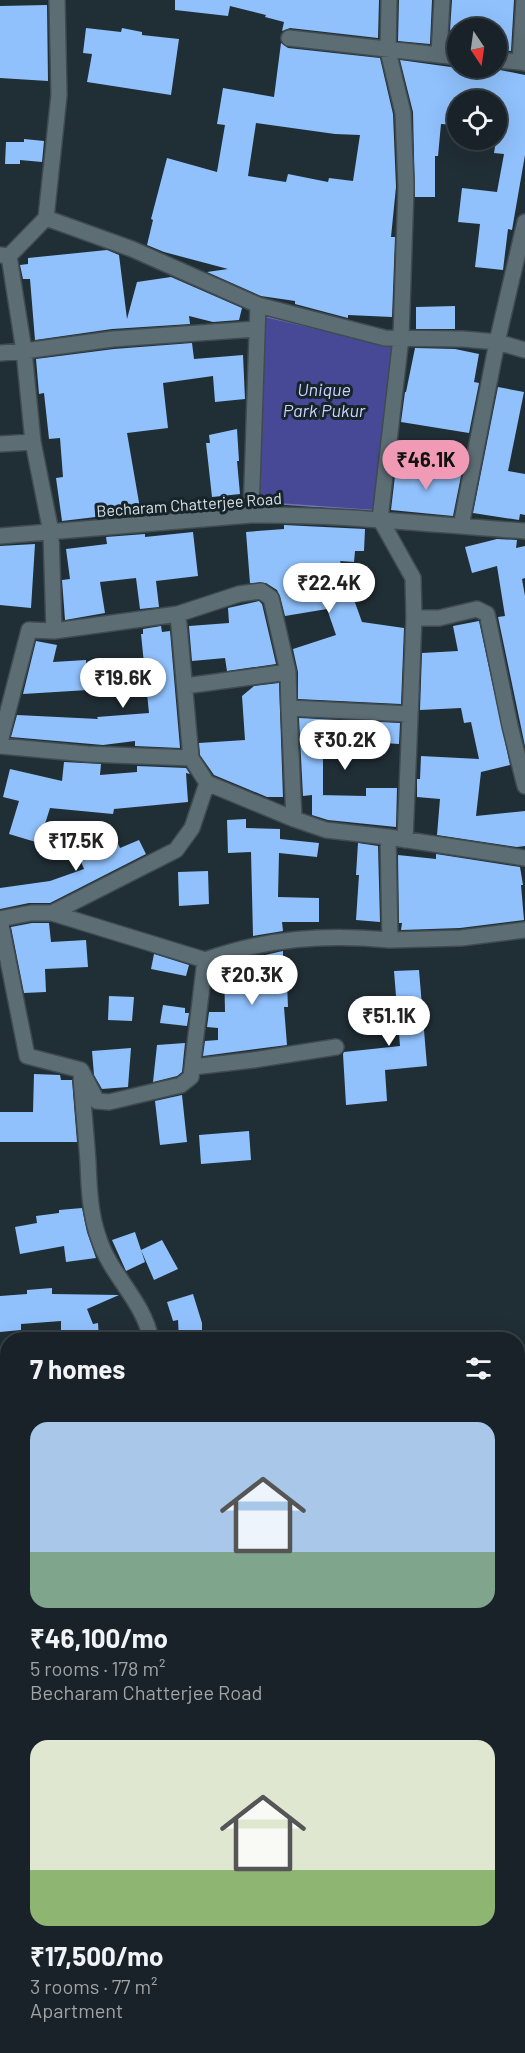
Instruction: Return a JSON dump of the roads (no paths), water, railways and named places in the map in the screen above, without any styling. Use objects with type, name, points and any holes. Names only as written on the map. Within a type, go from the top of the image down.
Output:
[{"type":"street","points":[[54,631],[51,532],[33,442],[24,351],[5,255],[46,218],[59,95],[57,0]]},
{"type":"street","points":[[389,0],[388,51],[403,113],[406,187],[401,338],[380,519],[413,578],[414,618],[405,840]]},
{"type":"street","points":[[439,55],[442,0]]},
{"type":"street","points":[[507,61],[522,63],[524,0]]},
{"type":"street","points":[[289,38],[388,51],[447,56]]},
{"type":"street","points":[[46,218],[132,249],[258,305],[385,338],[462,339],[497,342],[525,350]]},
{"type":"street","points":[[461,526],[497,342],[525,222]]},
{"type":"street","points":[[251,515],[258,305]]},
{"type":"street","points":[[0,352],[113,339],[256,329]]},
{"type":"street","points":[[0,444],[33,442]]},
{"type":"street","name":"Becharam Chatterjee Road","points":[[0,536],[251,515],[380,519],[525,531]]},
{"type":"street","points":[[191,758],[87,754],[0,744],[3,719],[29,630],[54,631],[178,615],[239,594],[261,591],[271,598],[288,672],[294,819]]},
{"type":"street","points":[[414,618],[440,618],[477,609],[487,614],[525,786]]},
{"type":"street","points":[[178,615],[191,758],[207,783],[326,830],[525,858]]},
{"type":"street","points":[[185,686],[288,672]]},
{"type":"street","points":[[289,708],[409,714]]},
{"type":"street","points":[[52,913],[176,849],[192,828],[207,783]]},
{"type":"street","points":[[388,837],[390,940]]},
{"type":"street","points":[[205,960],[191,1077],[181,1085],[109,1102],[97,1101],[81,1070],[27,1056],[6,985],[0,919],[31,913],[52,913],[205,960],[229,951],[279,941],[347,936],[390,940],[461,938],[525,930]]},
{"type":"street","points":[[193,1067],[336,1047]]},
{"type":"street","points":[[81,1070],[90,1193],[98,1238],[107,1258],[142,1311],[150,1332]]},
{"type":"water","name":"Unique Park Pukur","points":[[259,315],[397,347],[379,511],[254,502]]}]
